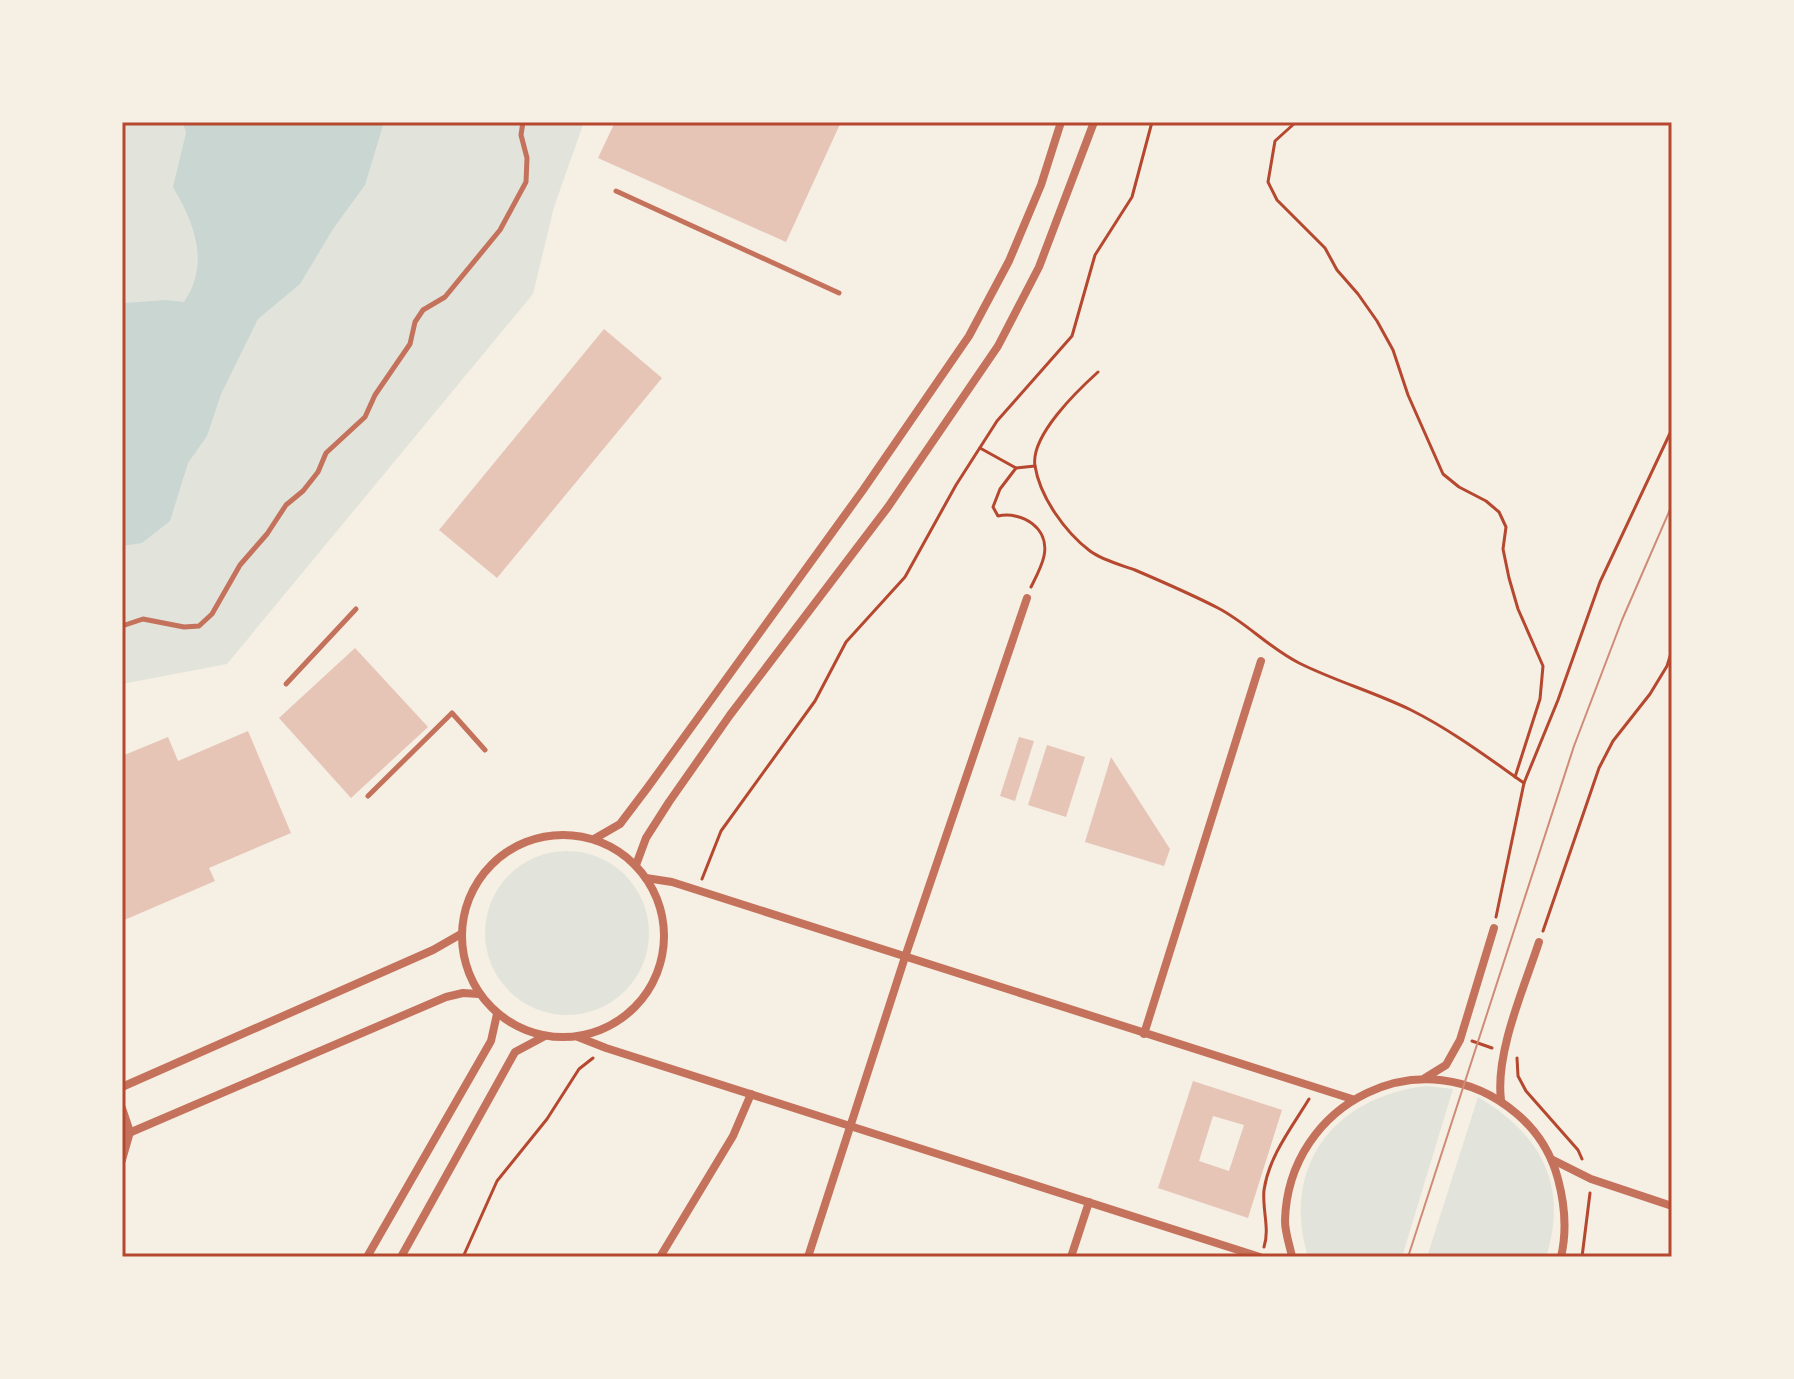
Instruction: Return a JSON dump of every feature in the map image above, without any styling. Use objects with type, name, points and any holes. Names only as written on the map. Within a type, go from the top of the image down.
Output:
[{"type":"street","points":[[594,839],[620,824],[648,787],[863,490],[969,336],[1009,261],[1041,185],[1061,122]]},
{"type":"street","points":[[636,865],[646,838],[678,789],[730,715],[888,507],[998,346],[1039,267],[1094,122]]},
{"type":"street","points":[[808,1257],[905,957],[1027,598]]},
{"type":"street","points":[[1144,1034],[1261,661]]},
{"type":"street","points":[[578,1037],[608,1027],[633,1009],[653,982],[663,949],[661,909],[646,878],[620,852],[594,839],[554,835],[525,842],[496,859],[478,881],[466,906],[461,934],[465,965],[479,994],[497,1014],[545,1036],[578,1037],[1260,1257]]},
{"type":"street","points":[[646,878],[698,890],[1352,1099]]},
{"type":"street","points":[[1425,1078],[1446,1065],[1461,1037],[1494,928]]},
{"type":"street","points":[[122,1087],[433,950],[461,934]]},
{"type":"street","points":[[1501,1100],[1498,1078],[1504,1052],[1539,942]]},
{"type":"street","points":[[126,1134],[446,997],[463,993],[479,994]]},
{"type":"street","points":[[367,1257],[491,1041],[497,1014]]},
{"type":"street","points":[[401,1257],[515,1052],[545,1036]]},
{"type":"street","points":[[1292,1257],[1285,1223],[1292,1175],[1315,1132],[1352,1099],[1387,1084],[1425,1078],[1465,1084],[1501,1100],[1531,1126],[1553,1160],[1566,1206],[1561,1257]]},
{"type":"street","points":[[660,1257],[733,1136],[751,1094]]},
{"type":"street","points":[[122,1108],[126,1134],[122,1160]]},
{"type":"street","points":[[1553,1160],[1591,1179],[1672,1206]]},
{"type":"street","points":[[1071,1257],[1089,1202]]},
{"type":"lane","points":[[122,626],[143,619],[184,627],[199,626],[212,614],[240,565],[267,534],[286,505],[310,482],[326,453],[365,417],[375,395],[410,344],[415,322],[423,310],[445,297],[500,230],[526,182],[527,158],[521,135],[523,122]]},
{"type":"lane","points":[[616,191],[839,293]]},
{"type":"lane","points":[[286,684],[356,609]]},
{"type":"lane","points":[[368,796],[452,713],[485,750]]},
{"type":"path","points":[[698,890],[721,831],[815,701],[846,642],[905,577],[997,421],[1072,336],[1095,255],[1132,197],[1152,122]]},
{"type":"path","points":[[1296,122],[1275,141],[1268,182],[1277,200],[1325,248],[1337,270],[1377,321],[1393,350],[1408,395],[1443,474],[1459,487],[1486,501],[1499,512],[1506,527],[1503,549],[1509,578],[1518,609],[1543,666],[1540,699],[1515,777]]},
{"type":"path","points":[[1098,372],[1075,392],[1049,427],[1036,451],[1035,466],[1048,501],[1064,526],[1091,553],[1177,588],[1230,614],[1299,663],[1412,711],[1471,745],[1524,783]]},
{"type":"path","points":[[1494,928],[1524,783],[1558,700],[1600,582],[1672,429]]},
{"type":"path","points":[[980,448],[1016,468],[1035,466]]},
{"type":"path","points":[[1016,468],[1000,489],[993,507],[998,516],[1011,513],[1033,524],[1044,537],[1045,555],[1027,598]]},
{"type":"path","points":[[1539,942],[1599,768],[1613,741],[1650,694],[1667,666],[1672,650]]},
{"type":"path","points":[[1461,1037],[1504,1052]]},
{"type":"path","points":[[463,1257],[497,1181],[547,1119],[579,1069],[606,1048]]},
{"type":"path","points":[[1260,1257],[1268,1236],[1264,1190],[1277,1150],[1315,1089]]},
{"type":"shaded area","points":[[122,122],[584,122],[554,207],[533,294],[227,664],[122,684]]},
{"type":"shaded area","points":[[183,122],[384,122],[365,185],[333,229],[300,284],[258,319],[221,394],[207,436],[188,463],[170,521],[142,543],[122,546],[122,306],[126,303],[165,300],[184,302],[196,273],[198,259],[193,230],[173,187],[186,133]]},
{"type":"shaded area","points":[[567,851],[599,857],[625,875],[643,901],[649,933],[643,965],[625,991],[599,1009],[567,1015],[535,1009],[509,991],[491,965],[485,933],[491,901],[509,875],[535,857]]},
{"type":"shaded area","points":[[1427,1086],[1453,1089],[1402,1257],[1308,1257],[1301,1224],[1302,1193],[1309,1166],[1322,1141],[1342,1121],[1366,1104],[1394,1092]]},
{"type":"shaded area","points":[[1478,1097],[1518,1127],[1544,1164],[1554,1206],[1546,1257],[1427,1257]]},
{"type":"building","points":[[615,122],[841,122],[786,242],[598,158]]},
{"type":"building","points":[[604,329],[662,378],[497,578],[439,530]]},
{"type":"building","points":[[355,648],[428,727],[351,798],[279,718]]},
{"type":"building","points":[[248,731],[291,833],[209,868],[215,881],[122,921],[122,756],[168,737],[178,761]]},
{"type":"building","points":[[1019,737],[1034,741],[1015,801],[1000,796]]},
{"type":"building","points":[[1047,745],[1085,757],[1066,817],[1028,805]]},
{"type":"building","points":[[1111,757],[1170,849],[1164,866],[1085,842]]},
{"type":"building","points":[[1193,1081],[1282,1110],[1248,1218],[1158,1188]],"holes":[[[1213,1116],[1244,1125],[1229,1171],[1199,1161]]]},
{"type":"tram line","points":[[1408,1257],[1574,746],[1622,620],[1672,505]]}]
